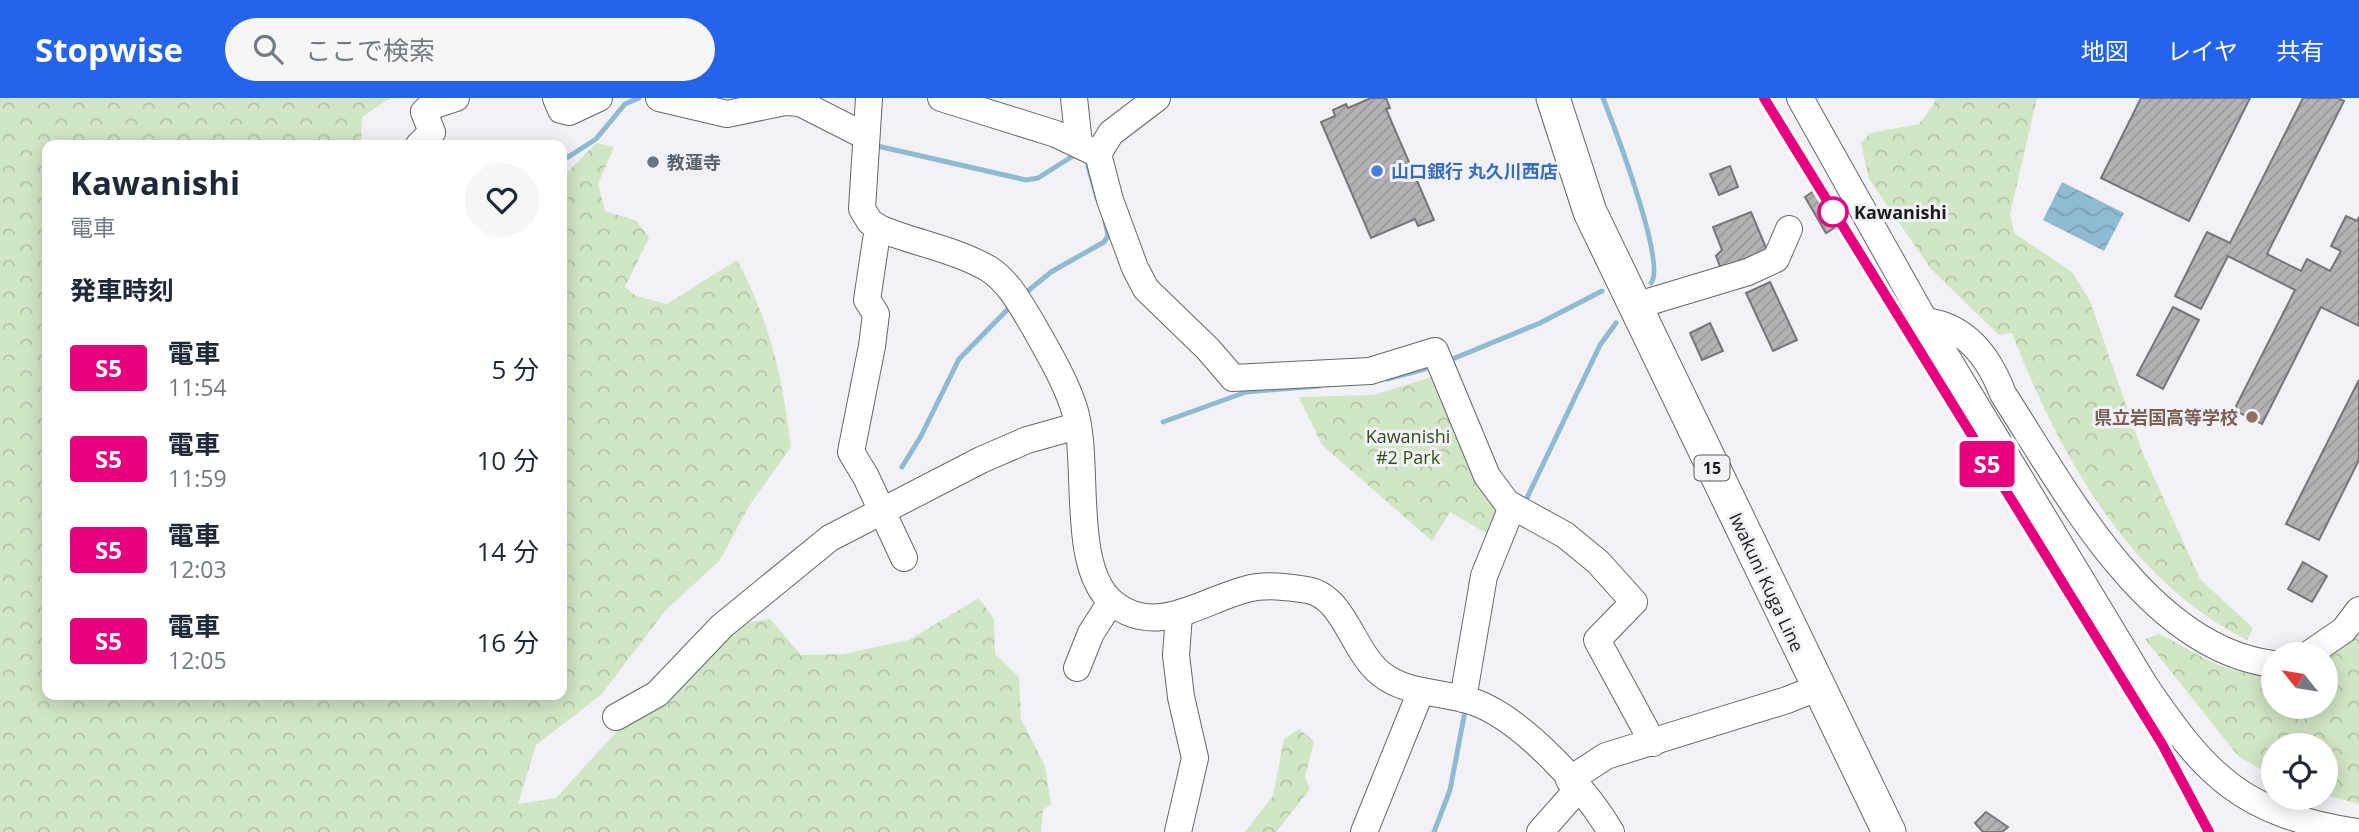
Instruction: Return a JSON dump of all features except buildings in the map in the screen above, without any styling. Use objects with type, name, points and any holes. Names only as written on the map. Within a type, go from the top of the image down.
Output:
[{"type":"main road","name":"Iwakuni Kuga Line","points":[[1553,98],[1590,212],[1817,688],[1889,832]]},
{"type":"street","points":[[424,140],[432,132],[424,112],[456,98]]},
{"type":"street","points":[[556,98],[561,110],[569,112],[598,98]]},
{"type":"street","points":[[659,98],[727,114],[785,102],[800,103],[865,136]]},
{"type":"street","points":[[869,98],[862,209],[870,222],[881,229],[989,269],[1018,300],[1074,407],[1088,549],[1094,574],[1111,602],[1125,611],[1166,619],[1212,599],[1251,588],[1311,590],[1328,598],[1340,613],[1354,642],[1383,676],[1421,691],[1463,699],[1495,711],[1521,728],[1573,784],[1611,832]]},
{"type":"street","points":[[942,98],[1089,149]]},
{"type":"street","points":[[1074,98],[1089,149],[1135,268],[1146,289],[1208,349],[1233,378],[1370,371],[1435,351],[1487,476],[1517,510],[1565,535],[1598,562],[1634,602],[1597,640],[1653,743]]},
{"type":"street","points":[[1089,149],[1157,98]]},
{"type":"street","points":[[1800,98],[1925,321],[2144,684],[2181,738],[2217,778],[2247,800],[2291,818],[2357,832]]},
{"type":"street","points":[[881,229],[876,240],[867,300],[876,314],[872,346],[851,452],[904,558]]},
{"type":"street","points":[[1635,306],[1748,272],[1776,259],[1789,229]]},
{"type":"street","points":[[1925,321],[1944,323],[1972,341],[1995,373],[2003,394],[2090,527],[2138,586],[2173,618],[2211,643],[2252,662],[2261,663]]},
{"type":"street","points":[[616,717],[657,694],[722,626],[876,499],[1027,440],[1077,426]]},
{"type":"street","points":[[1463,699],[1484,576],[1517,510]]},
{"type":"street","points":[[1077,668],[1091,633],[1111,602]]},
{"type":"street","points":[[2326,642],[2344,630],[2359,610]]},
{"type":"street","points":[[1178,832],[1195,758],[1181,697],[1176,655],[1179,615]]},
{"type":"street","points":[[1540,832],[1573,784],[1606,756],[1787,700],[1817,688]]},
{"type":"street","points":[[1364,832],[1421,691]]},
{"type":"green space","points":[[0,98],[390,98],[362,117],[361,140],[42,140],[42,700],[567,700],[567,173],[596,143],[614,147],[598,184],[605,211],[637,221],[649,238],[625,287],[636,296],[667,304],[737,260],[767,329],[784,397],[791,447],[749,506],[720,560],[665,611],[601,695],[536,745],[518,804],[556,798],[619,729],[689,680],[738,624],[770,619],[801,655],[844,654],[909,640],[979,598],[994,619],[995,654],[1019,677],[1021,719],[1045,766],[1051,805],[1043,809],[1041,832],[0,832]]},
{"type":"green space","points":[[1935,98],[2037,98],[2010,214],[2014,233],[2072,272],[2090,301],[2142,451],[2200,579],[2253,628],[2247,640],[2205,615],[2167,584],[2132,548],[2075,467],[2051,423],[2012,333],[1999,335],[1931,269],[1869,179],[1861,143],[1870,133],[1919,124],[1934,104]]},
{"type":"green space","name":"Kawanishi #2 Park","points":[[1442,374],[1500,506],[1491,536],[1450,512],[1432,541],[1322,445],[1299,397],[1373,395]]},
{"type":"green space","points":[[2359,627],[2359,804],[2338,798],[2338,733],[2261,733],[2261,769],[2239,757],[2145,639],[2159,634],[2214,663],[2241,672],[2261,674],[2261,719],[2338,719],[2338,649],[2346,645]]},
{"type":"green space","points":[[1299,729],[1314,741],[1305,777],[1310,789],[1276,832],[1245,832],[1273,796],[1284,739]]},
{"type":"water","points":[[2062,182],[2124,213],[2104,251],[2043,220]]},
{"type":"waterway","points":[[567,158],[596,139],[625,104],[639,98]]},
{"type":"waterway","points":[[1603,98],[1646,224],[1654,271],[1651,283]]},
{"type":"waterway","points":[[873,145],[1026,180],[1038,178],[1076,154]]},
{"type":"waterway","points":[[1088,166],[1097,198]]},
{"type":"waterway","points":[[1023,295],[1051,272],[1104,242],[1108,236],[1105,221]]},
{"type":"waterway","points":[[1450,360],[1540,323],[1602,291]]},
{"type":"waterway","points":[[902,467],[921,436],[959,359],[1011,306]]},
{"type":"waterway","points":[[1524,504],[1600,345],[1616,323]]},
{"type":"waterway","points":[[1387,379],[1425,369]]},
{"type":"waterway","points":[[1163,422],[1246,392],[1319,386]]},
{"type":"waterway","points":[[1434,832],[1450,790],[1466,706]]},
{"type":"railway","points":[[1764,98],[2162,744],[2209,832]]},
{"type":"train","name":"S5","points":[[1764,98],[2014,508],[2162,744],[2209,832]]},
{"type":"place","name":"教蓮寺","points":[[653,162]]},
{"type":"place","name":"山口銀行 丸久川西店","points":[[1377,171]]},
{"type":"place","name":"Kawanishi","points":[[1833,212]]},
{"type":"place","name":"県立岩国高等学校","points":[[2252,417]]}]
